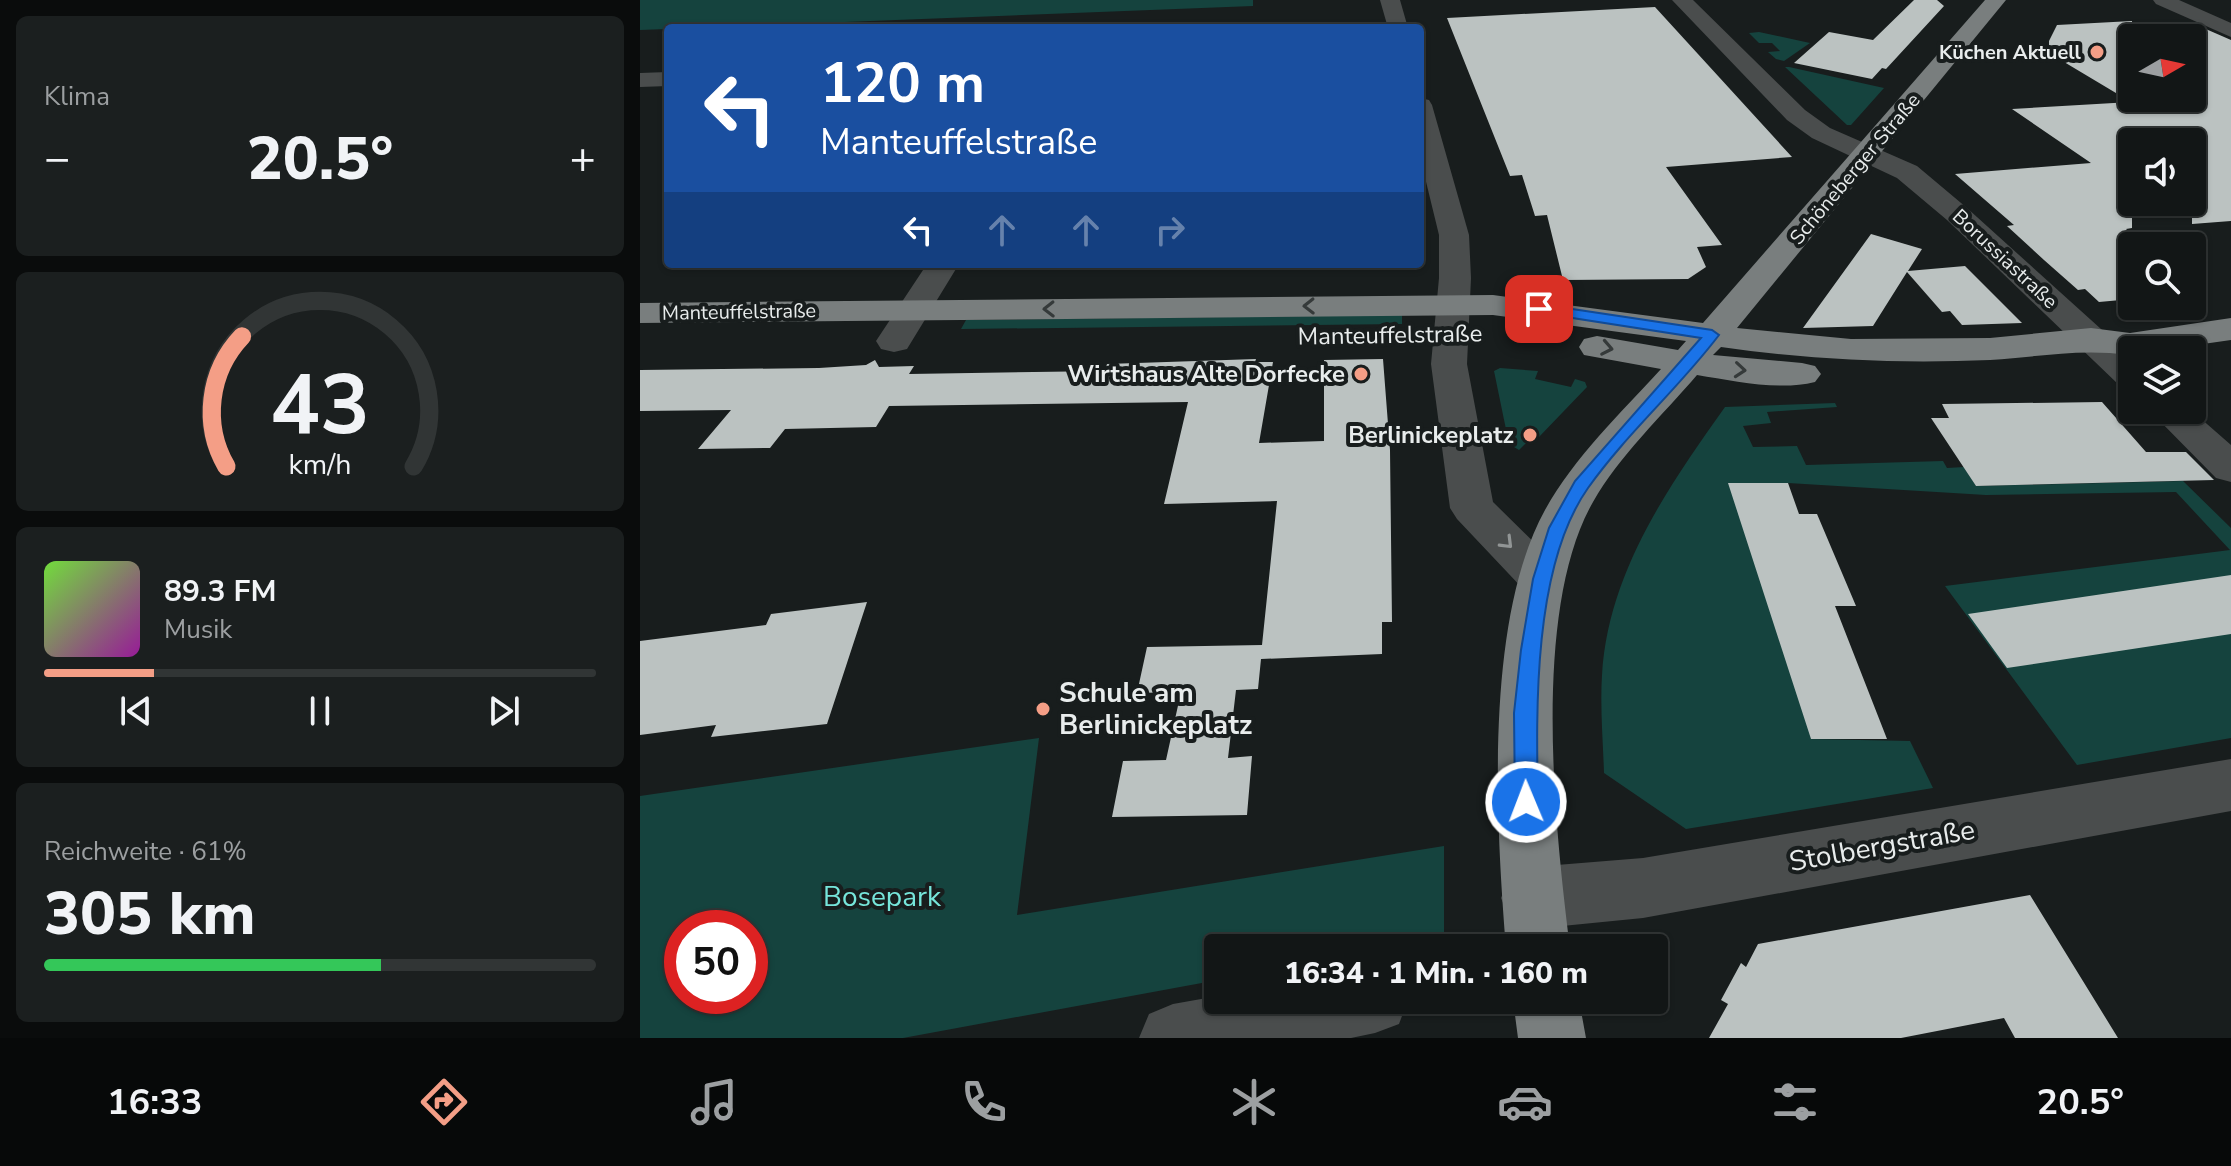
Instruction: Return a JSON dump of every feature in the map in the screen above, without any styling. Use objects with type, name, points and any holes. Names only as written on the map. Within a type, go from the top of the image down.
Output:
[{"type":"main road","name":"Schöneberger Straße","points":[[1535,923],[1525,713],[1542,579],[1558,528],[1581,485],[1868,154],[1996,0]]},
{"type":"main road","name":"Manteuffelstraße","points":[[640,313],[914,310],[1451,334],[1539,309],[1788,346],[1893,352],[1990,349],[2117,355]]},
{"type":"main road","name":"Manteuffelstraße","points":[[640,344],[1502,333],[1734,370],[1834,374],[2012,370],[2117,355],[2231,329]]},
{"type":"main road","points":[[1548,1014],[1552,1038]]},
{"type":"street","points":[[1390,0],[1397,24]]},
{"type":"street","name":"Borussiastraße","points":[[1682,0],[1796,115],[1821,133],[1907,172],[2117,355]]},
{"type":"street","points":[[2163,0],[2231,31]]},
{"type":"street","points":[[640,80],[664,79]]},
{"type":"street","points":[[1424,120],[1454,235],[1451,334],[1472,508],[1542,579]]},
{"type":"street","points":[[894,341],[940,268]]},
{"type":"street","points":[[2183,424],[2231,468]]},
{"type":"street","name":"Stolbergstraße","points":[[1535,923],[1643,888],[2231,785]]},
{"type":"street","points":[[1173,1038],[1301,1014]]},
{"type":"green space","points":[[640,0],[1253,0],[1253,6],[793,24],[664,24],[664,29],[640,30]]},
{"type":"green space","points":[[1759,32],[1810,43],[1784,61],[1768,52],[1780,51],[1772,43],[1759,43],[1749,33]]},
{"type":"green space","points":[[1785,67],[1884,88],[1851,125],[1847,125]]},
{"type":"green space","points":[[1402,315],[1402,324],[961,329],[966,320]]},
{"type":"green space","points":[[1500,368],[1538,371],[1535,379],[1571,387],[1575,379],[1585,382],[1587,387],[1538,438],[1533,436],[1519,450],[1509,444],[1494,371]]},
{"type":"green space","points":[[1835,403],[1837,407],[1767,412],[1771,423],[1743,426],[1753,447],[1797,446],[1806,465],[1943,461],[1947,468],[1964,467],[1976,486],[2183,481],[2231,528],[2231,738],[2077,765],[1945,586],[2230,550],[2176,492],[1986,495],[1788,483],[1811,739],[1910,741],[1933,788],[1686,829],[1604,773],[1601,687],[1607,637],[1629,566],[1663,500],[1725,407]]},
{"type":"green space","name":"Bosepark","points":[[1039,738],[1017,915],[1444,846],[1444,934],[1204,934],[1204,983],[903,1038],[640,1038],[640,796]]},
{"type":"building","points":[[1914,0],[1937,0],[1944,6],[1886,69],[1882,68],[1872,79],[1794,63],[1829,32],[1873,40]]},
{"type":"building","points":[[1655,7],[1792,157],[1666,167],[1722,245],[1697,247],[1706,267],[1688,279],[1563,280],[1547,215],[1535,216],[1522,175],[1510,176],[1447,18]]},
{"type":"building","points":[[2132,21],[2132,24],[2118,24],[2118,94],[2049,53],[2049,41],[2057,25]]},
{"type":"building","points":[[2206,29],[2231,40],[2231,221],[2192,224],[2192,216],[2206,216],[2206,128],[2118,128],[2118,216],[2132,216],[2132,228],[2126,229],[2129,232],[2118,232],[2118,300],[2099,302],[2085,289],[2078,290],[2044,260],[2007,226],[2014,225],[1955,174],[2091,163],[2012,109],[2118,103],[2118,112],[2206,112]]},
{"type":"building","points":[[1871,234],[1922,249],[1908,271],[1965,266],[2022,323],[1962,325],[1950,311],[1942,312],[1907,272],[1873,326],[1803,328]]},
{"type":"building","points":[[1256,359],[1255,362],[1273,362],[1259,443],[1324,441],[1324,360],[1383,359],[1390,450],[1392,622],[1382,622],[1382,654],[1261,659],[1258,689],[1236,690],[1228,758],[1252,756],[1247,815],[1112,817],[1123,761],[1166,760],[1181,692],[1137,693],[1147,647],[1262,645],[1277,501],[1164,504],[1188,402],[889,406],[876,427],[785,429],[770,448],[698,449],[731,410],[640,411],[640,370],[819,368],[866,365],[875,360],[879,367],[914,366],[909,374],[1105,371],[1107,364]]},
{"type":"building","points":[[2102,402],[2118,424],[2146,452],[2186,452],[2214,480],[1976,486],[1931,418],[1949,418],[1942,404]]},
{"type":"building","points":[[1728,483],[1788,483],[1799,514],[1817,514],[1856,606],[1835,606],[1887,739],[1811,739]]},
{"type":"building","points":[[2231,575],[2231,634],[2007,668],[1968,614]]},
{"type":"building","points":[[867,602],[827,724],[711,737],[716,725],[640,735],[640,641],[766,625],[771,614]]},
{"type":"building","points":[[2030,895],[2118,1038],[2015,1038],[2004,1018],[1901,1038],[1709,1038],[1728,1004],[1721,1000],[1741,963],[1746,967],[1758,944]]},
{"type":"place","name":"Küchen Aktuell","points":[[2097,52]]},
{"type":"place","name":"Wirtshaus Alte Dorfecke","points":[[1361,374]]},
{"type":"place","name":"Berlinickeplatz","points":[[1530,435]]},
{"type":"place","name":"Schule am Berlinickeplatz","points":[[1043,709]]},
{"type":"route","points":[[1526,802],[1525,713],[1531,650],[1542,579],[1558,528],[1581,485],[1649,403],[1712,335],[1539,309]]}]
